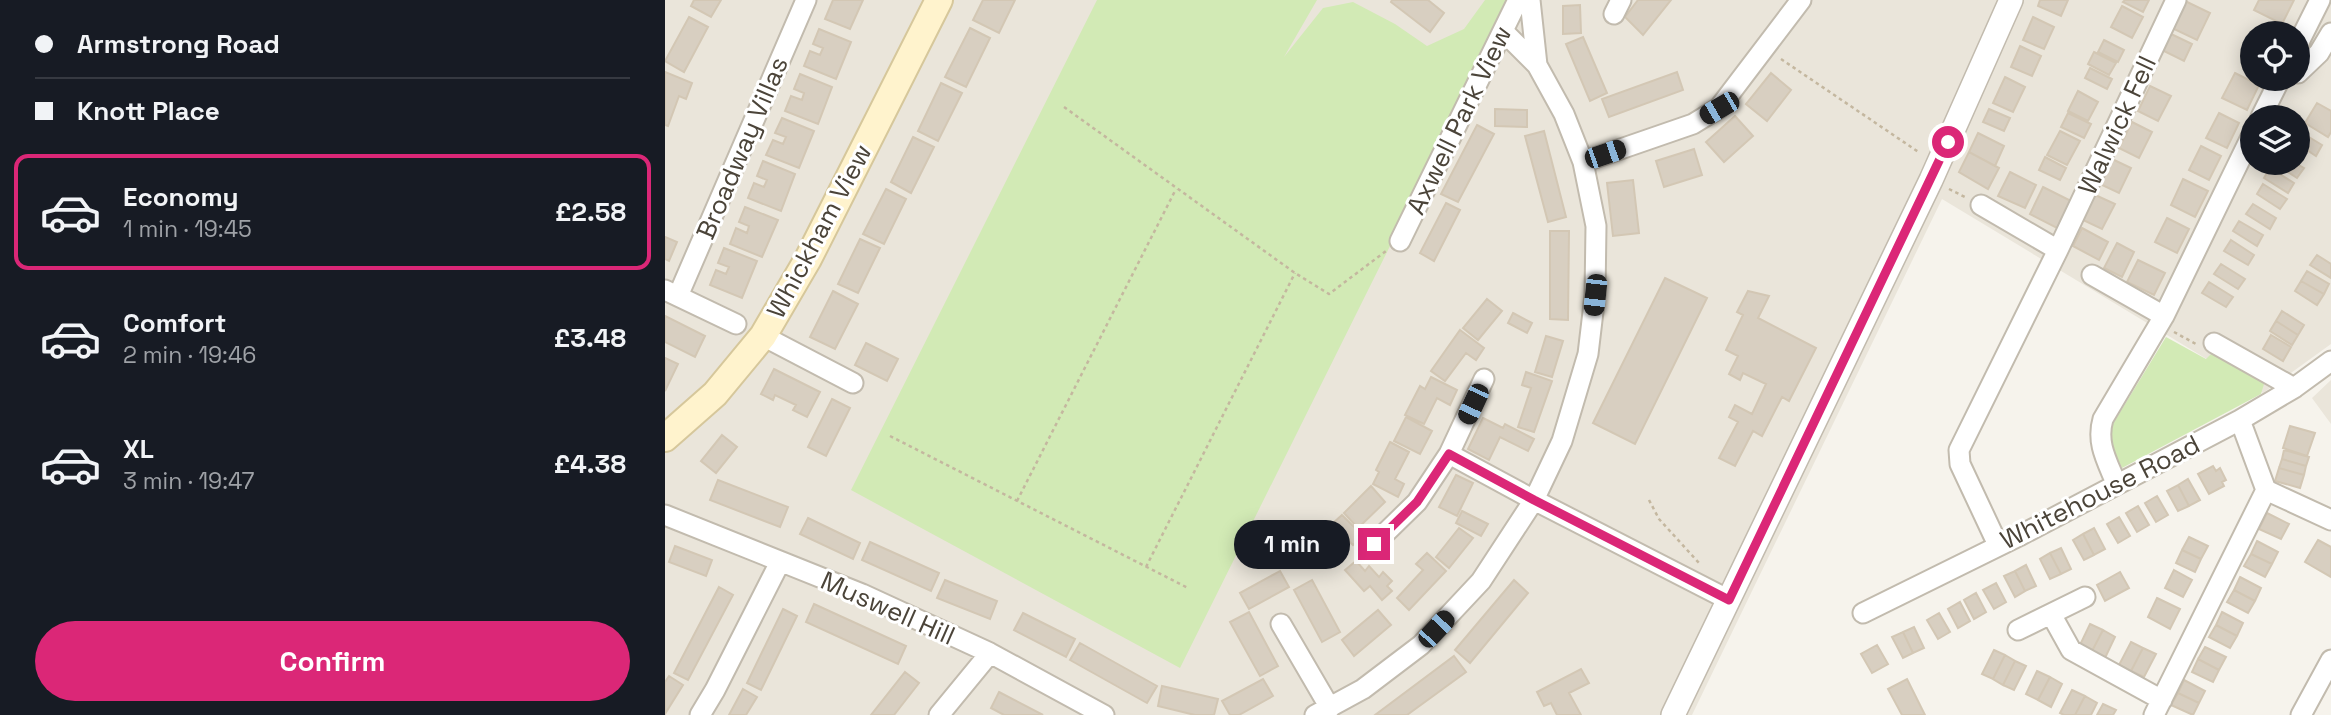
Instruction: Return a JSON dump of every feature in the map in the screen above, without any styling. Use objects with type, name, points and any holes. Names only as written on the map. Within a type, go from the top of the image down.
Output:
[{"type":"main road","name":"Whickham View","points":[[665,438],[715,394],[763,336],[808,259],[939,0]]},
{"type":"street","name":"Broadway Villas","points":[[671,293],[806,0]]},
{"type":"street","name":"Axwell Park View","points":[[1400,241],[1518,0]]},
{"type":"street","points":[[1530,0],[1537,65]]},
{"type":"street","points":[[1583,162],[1693,124],[1719,108],[1801,0]]},
{"type":"street","points":[[1673,715],[1938,164],[2011,0]]},
{"type":"street","name":"Walwick Fell","points":[[1998,545],[1960,464],[1959,450],[2056,254],[2176,0]]},
{"type":"street","points":[[2310,21],[2320,0]]},
{"type":"street","points":[[1281,624],[1322,711],[1363,689],[1421,645],[1481,581],[1534,500],[1562,441],[1588,354],[1595,295],[1596,226],[1583,162],[1565,114],[1537,65],[1503,31]]},
{"type":"street","points":[[2310,62],[2319,53],[2331,33]]},
{"type":"street","points":[[2268,105],[2280,91]]},
{"type":"street","points":[[2116,483],[2100,444],[2099,431],[2103,419],[2167,323],[2240,162]]},
{"type":"street","points":[[1981,205],[2056,254]]},
{"type":"street","points":[[2092,275],[2167,323]]},
{"type":"street","points":[[671,293],[736,324]]},
{"type":"street","points":[[763,336],[853,383]]},
{"type":"street","points":[[2206,344],[2294,388]]},
{"type":"street","name":"Whitehouse Road","points":[[1863,613],[2240,420],[2294,388],[2331,361]]},
{"type":"street","points":[[1374,544],[1417,502],[1449,454],[1485,379]]},
{"type":"street","points":[[2240,420],[2266,490],[2331,520]]},
{"type":"street","points":[[1449,454],[1729,600]]},
{"type":"street","points":[[2051,614],[2071,650],[2158,707],[2266,490]]},
{"type":"street","name":"Muswell Hill","points":[[665,515],[862,594],[990,653],[1104,715]]},
{"type":"street","points":[[700,715],[780,562]]},
{"type":"street","points":[[2018,630],[2085,597]]},
{"type":"street","points":[[939,715],[990,653]]},
{"type":"street","points":[[2301,715],[2331,660]]},
{"type":"path","points":[[1765,48],[1938,164]]},
{"type":"path","points":[[1064,107],[1295,273],[1329,294],[1400,241]]},
{"type":"path","points":[[1017,501],[1176,188]]},
{"type":"path","points":[[1146,566],[1295,273]]},
{"type":"path","points":[[2167,323],[2206,344]]},
{"type":"path","points":[[890,436],[1188,588]]},
{"type":"path","points":[[1649,500],[1659,519],[1706,572]]},
{"type":"shaded area","points":[[665,0],[2331,0],[2331,344],[2263,393],[1942,199],[1692,715],[665,715]]},
{"type":"shaded area","points":[[2331,380],[2331,424],[2312,398]]},
{"type":"green space","points":[[1097,0],[1317,0],[1284,57],[1323,8],[1353,2],[1395,24],[1427,46],[1464,29],[1485,0],[1506,0],[1390,246],[1180,668],[851,490]]},
{"type":"green space","points":[[2166,337],[2206,359],[2212,353],[2236,368],[2244,365],[2261,375],[2264,384],[2261,394],[2122,468],[2108,439],[2111,427]]},
{"type":"building","points":[[694,0],[721,0],[711,17],[691,6]]},
{"type":"building","points":[[833,0],[863,0],[850,29],[825,19]]},
{"type":"building","points":[[983,0],[1015,0],[999,33],[973,20]]},
{"type":"building","points":[[1428,0],[1444,13],[1430,32],[1391,2]]},
{"type":"building","points":[[1638,0],[1671,0],[1643,35],[1625,17]]},
{"type":"building","points":[[2040,0],[2068,0],[2061,16],[2038,6]]},
{"type":"building","points":[[2149,0],[2143,12],[2123,2]]},
{"type":"building","points":[[2259,0],[2294,0],[2284,21],[2276,21],[2254,10]]},
{"type":"building","points":[[2185,1],[2210,13],[2197,40],[2172,28]]},
{"type":"building","points":[[1580,5],[1581,33],[1563,34],[1563,6]]},
{"type":"building","points":[[2122,6],[2143,17],[2132,38],[2111,27]]},
{"type":"building","points":[[689,17],[708,27],[684,72],[665,61]]},
{"type":"building","points":[[2033,17],[2054,27],[2044,49],[2023,40]]},
{"type":"building","points":[[970,28],[990,38],[966,87],[945,77]]},
{"type":"building","points":[[819,29],[851,42],[836,79],[804,66],[810,51],[820,55],[823,48],[813,44]]},
{"type":"building","points":[[2169,33],[2192,44],[2184,61],[2160,49]]},
{"type":"building","points":[[1583,37],[1607,93],[1590,101],[1566,44]]},
{"type":"building","points":[[2104,40],[2124,50],[2118,62],[2098,52]]},
{"type":"building","points":[[2020,46],[2041,56],[2032,76],[2011,67]]},
{"type":"building","points":[[2094,52],[2116,63],[2109,75],[2088,64]]},
{"type":"building","points":[[2090,68],[2112,79],[2107,89],[2085,78]]},
{"type":"building","points":[[665,72],[692,83],[686,99],[679,96],[668,126],[665,125]]},
{"type":"building","points":[[1677,72],[1683,90],[1609,117],[1602,99]]},
{"type":"building","points":[[1771,73],[1791,90],[1767,121],[1746,104]]},
{"type":"building","points":[[2235,73],[2240,76],[2240,91],[2256,91],[2249,105],[2240,107],[2222,98]]},
{"type":"building","points":[[800,74],[832,87],[818,124],[785,111],[791,96],[802,100],[804,93],[794,89]]},
{"type":"building","points":[[2005,77],[2025,87],[2013,112],[1993,103]]},
{"type":"building","points":[[941,83],[962,93],[938,141],[918,131]]},
{"type":"building","points":[[2150,86],[2171,96],[2158,121],[2138,111]]},
{"type":"building","points":[[2078,91],[2098,102],[2088,121],[2068,111]]},
{"type":"building","points":[[2317,103],[2331,111],[2331,132],[2328,137],[2310,126],[2310,115]]},
{"type":"building","points":[[1495,109],[1527,110],[1527,127],[1495,126]]},
{"type":"building","points":[[1989,109],[2010,118],[2004,131],[1983,122]]},
{"type":"building","points":[[2068,113],[2091,124],[2084,138],[2061,127]]},
{"type":"building","points":[[2219,113],[2239,123],[2227,148],[2206,138]]},
{"type":"building","points":[[1735,116],[1753,136],[1724,162],[1706,142]]},
{"type":"building","points":[[782,118],[814,131],[799,168],[766,155],[773,140],[783,144],[786,137],[775,133]]},
{"type":"building","points":[[2132,122],[2152,132],[2139,158],[2119,148]]},
{"type":"building","points":[[1477,125],[1494,134],[1458,202],[1441,194]]},
{"type":"building","points":[[1544,131],[1566,217],[1548,222],[1525,136]]},
{"type":"building","points":[[2060,131],[2080,141],[2067,165],[2047,155]]},
{"type":"building","points":[[1978,133],[2004,146],[1995,166],[1969,152]]},
{"type":"building","points":[[913,137],[934,147],[911,193],[891,182]]},
{"type":"building","points":[[2310,138],[2322,145],[2316,156],[2310,152]]},
{"type":"building","points":[[2201,146],[2221,156],[2209,180],[2189,170]]},
{"type":"building","points":[[1694,149],[1702,175],[1664,187],[1656,161]]},
{"type":"building","points":[[1969,152],[1999,168],[1988,189],[1959,172]]},
{"type":"building","points":[[2045,157],[2066,168],[2060,180],[2039,170]]},
{"type":"building","points":[[2112,159],[2131,168],[2119,193],[2100,184]]},
{"type":"building","points":[[763,161],[795,174],[781,211],[748,198],[754,183],[764,187],[767,180],[757,176]]},
{"type":"building","points":[[2010,172],[2036,185],[2025,208],[1998,196]]},
{"type":"building","points":[[2266,175],[2281,175],[2294,183],[2288,193],[2264,178]]},
{"type":"building","points":[[2183,179],[2208,191],[2195,217],[2171,205]]},
{"type":"building","points":[[1633,180],[1639,233],[1613,236],[1607,183]]},
{"type":"building","points":[[2263,184],[2287,199],[2280,209],[2257,194]]},
{"type":"building","points":[[2043,187],[2071,201],[2057,228],[2030,214]]},
{"type":"building","points":[[886,189],[906,199],[884,244],[863,234]]},
{"type":"building","points":[[2093,194],[2115,204],[2102,229],[2081,219]]},
{"type":"building","points":[[1446,203],[1460,210],[1434,261],[1420,253]]},
{"type":"building","points":[[2253,204],[2276,218],[2270,229],[2246,214]]},
{"type":"building","points":[[745,207],[778,220],[762,257],[730,244],[736,228],[747,233],[749,226],[739,222]]},
{"type":"building","points":[[2167,218],[2189,229],[2177,253],[2155,242]]},
{"type":"building","points":[[2239,221],[2263,235],[2257,246],[2233,231]]},
{"type":"building","points":[[2082,228],[2108,242],[2099,260],[2073,246]]},
{"type":"building","points":[[1550,231],[1569,231],[1568,320],[1550,319]]},
{"type":"building","points":[[665,237],[677,242],[669,261],[665,259]]},
{"type":"building","points":[[860,239],[880,248],[858,293],[838,284]]},
{"type":"building","points":[[2231,240],[2254,255],[2248,265],[2224,251]]},
{"type":"building","points":[[2117,243],[2134,252],[2122,277],[2104,268]]},
{"type":"building","points":[[724,248],[757,261],[742,298],[710,285],[716,270],[726,274],[729,267],[718,263]]},
{"type":"building","points":[[2317,255],[2331,264],[2331,278],[2310,265]]},
{"type":"building","points":[[2138,260],[2165,273],[2154,295],[2127,282]]},
{"type":"building","points":[[2221,264],[2245,279],[2238,289],[2214,274]]},
{"type":"building","points":[[2307,271],[2329,284],[2324,294],[2301,281]]},
{"type":"building","points":[[1665,278],[1707,298],[1635,444],[1593,423]]},
{"type":"building","points":[[2301,281],[2324,294],[2317,305],[2295,291]]},
{"type":"building","points":[[2209,282],[2233,297],[2226,307],[2202,293]]},
{"type":"building","points":[[833,291],[858,304],[835,349],[810,337]]},
{"type":"building","points":[[1748,291],[1769,296],[1758,318],[1816,348],[1789,401],[1782,397],[1762,436],[1753,431],[1735,466],[1719,458],[1738,422],[1729,417],[1735,405],[1752,414],[1766,384],[1743,373],[1740,380],[1729,374],[1738,356],[1726,350],[1743,315],[1737,312]]},
{"type":"building","points":[[1487,299],[1502,311],[1478,340],[1463,328]]},
{"type":"building","points":[[2282,311],[2304,325],[2298,335],[2276,321]]},
{"type":"building","points":[[1513,313],[1532,323],[1527,333],[1508,323]]},
{"type":"building","points":[[665,316],[705,336],[695,357],[665,342]]},
{"type":"building","points":[[2276,321],[2298,335],[2292,345],[2270,331]]},
{"type":"building","points":[[1460,330],[1484,348],[1476,360],[1466,353],[1445,381],[1431,371]]},
{"type":"building","points":[[2271,335],[2291,347],[2283,361],[2263,349]]},
{"type":"building","points":[[1546,336],[1563,341],[1552,377],[1535,372]]},
{"type":"building","points":[[866,343],[898,359],[887,381],[855,365]]},
{"type":"building","points":[[665,358],[678,364],[665,391]]},
{"type":"building","points":[[774,369],[820,392],[807,417],[793,410],[796,405],[775,395],[773,400],[761,394]]},
{"type":"building","points":[[1526,372],[1552,381],[1534,432],[1518,427],[1531,388],[1522,385]]},
{"type":"building","points":[[1431,377],[1457,390],[1450,405],[1437,398],[1424,424],[1405,415],[1420,386],[1425,389]]},
{"type":"building","points":[[832,399],[850,408],[826,456],[808,447]]},
{"type":"building","points":[[1406,417],[1432,431],[1420,454],[1394,441]]},
{"type":"building","points":[[1483,418],[1503,428],[1505,424],[1534,439],[1528,451],[1500,437],[1489,460],[1468,449]]},
{"type":"building","points":[[2290,426],[2315,433],[2307,456],[2283,448]]},
{"type":"building","points":[[722,435],[737,447],[716,473],[701,461]]},
{"type":"building","points":[[1390,442],[1409,452],[1395,479],[1404,484],[1398,497],[1373,484],[1379,472],[1376,470]]},
{"type":"building","points":[[2284,450],[2309,457],[2306,466],[2282,459]]},
{"type":"building","points":[[2282,459],[2306,466],[2304,475],[2279,468]]},
{"type":"building","points":[[2213,466],[2216,471],[2220,468],[2226,480],[2222,482],[2224,486],[2209,494],[2198,474]]},
{"type":"building","points":[[2279,468],[2304,475],[2300,488],[2275,481]]},
{"type":"building","points":[[1456,475],[1473,483],[1457,516],[1439,507]]},
{"type":"building","points":[[2188,479],[2200,500],[2189,506],[2178,485]]},
{"type":"building","points":[[718,480],[788,507],[780,527],[710,500]]},
{"type":"building","points":[[2178,485],[2189,506],[2178,511],[2167,491]]},
{"type":"building","points":[[1371,486],[1385,502],[1358,528],[1344,513]]},
{"type":"building","points":[[2157,496],[2168,515],[2156,522],[2145,503]]},
{"type":"building","points":[[2138,506],[2149,525],[2137,532],[2126,513]]},
{"type":"building","points":[[1462,511],[1488,524],[1481,536],[1456,523]]},
{"type":"building","points":[[2267,513],[2289,524],[2281,539],[2259,529]]},
{"type":"building","points":[[1342,515],[1363,536],[1353,545],[1332,524]]},
{"type":"building","points":[[2119,517],[2130,536],[2118,543],[2107,524]]},
{"type":"building","points":[[808,518],[860,543],[853,559],[800,534]]},
{"type":"building","points":[[1331,525],[1343,537],[1316,563],[1304,551]]},
{"type":"building","points":[[1459,528],[1473,538],[1449,568],[1436,557]]},
{"type":"building","points":[[2094,528],[2105,549],[2094,555],[2083,534]]},
{"type":"building","points":[[2083,534],[2094,555],[2084,560],[2073,540]]},
{"type":"building","points":[[2189,537],[2208,546],[2201,559],[2182,550]]},
{"type":"building","points":[[2318,540],[2331,547],[2331,577],[2305,562]]},
{"type":"building","points":[[2257,541],[2278,552],[2272,564],[2251,554]]},
{"type":"building","points":[[870,542],[939,573],[931,591],[862,560]]},
{"type":"building","points":[[675,546],[712,560],[706,576],[669,562]]},
{"type":"building","points":[[2061,548],[2071,569],[2061,574],[2050,553]]},
{"type":"building","points":[[2182,550],[2201,559],[2195,572],[2176,563]]},
{"type":"building","points":[[1427,553],[1446,571],[1409,610],[1397,598],[1423,570],[1416,564]]},
{"type":"building","points":[[2050,553],[2061,574],[2050,579],[2040,559]]},
{"type":"building","points":[[2251,554],[2272,564],[2265,577],[2244,566]]},
{"type":"building","points":[[1356,561],[1365,571],[1369,566],[1379,577],[1383,572],[1392,581],[1387,586],[1392,591],[1382,600],[1370,586],[1364,591],[1345,570]]},
{"type":"building","points":[[2026,565],[2036,586],[2025,591],[2015,571]]},
{"type":"building","points":[[2174,570],[2192,580],[2183,597],[2165,588]]},
{"type":"building","points":[[1280,571],[1289,587],[1249,609],[1240,593]]},
{"type":"building","points":[[2015,571],[2025,591],[2015,597],[2004,576]]},
{"type":"building","points":[[2120,572],[2129,588],[2105,601],[2097,585]]},
{"type":"building","points":[[2240,577],[2261,588],[2255,601],[2234,590]]},
{"type":"building","points":[[945,580],[997,601],[990,619],[937,598]]},
{"type":"building","points":[[1312,580],[1340,632],[1322,642],[1294,590]]},
{"type":"building","points":[[1514,580],[1528,593],[1470,663],[1455,650]]},
{"type":"building","points":[[1996,583],[2006,602],[1994,609],[1983,590]]},
{"type":"building","points":[[719,587],[733,595],[688,680],[674,673]]},
{"type":"building","points":[[2234,590],[2255,601],[2248,613],[2227,602]]},
{"type":"building","points":[[1976,593],[1986,612],[1974,619],[1964,600]]},
{"type":"building","points":[[2157,598],[2180,609],[2170,629],[2148,617]]},
{"type":"building","points":[[1960,602],[1970,621],[1958,628],[1948,609]]},
{"type":"building","points":[[814,604],[906,646],[898,664],[806,622]]},
{"type":"building","points":[[783,609],[797,616],[761,690],[747,683]]},
{"type":"building","points":[[1378,610],[1391,625],[1354,656],[1342,640]]},
{"type":"building","points":[[1249,612],[1278,666],[1260,676],[1230,622]]},
{"type":"building","points":[[2222,612],[2243,623],[2237,636],[2216,625]]},
{"type":"building","points":[[1023,613],[1075,639],[1066,657],[1014,630]]},
{"type":"building","points":[[1939,613],[1950,632],[1938,639],[1927,620]]},
{"type":"building","points":[[2090,624],[2103,630],[2091,653],[2079,647]]},
{"type":"building","points":[[2216,625],[2237,636],[2230,648],[2209,637]]},
{"type":"building","points":[[1914,627],[1924,648],[1913,653],[1903,632]]},
{"type":"building","points":[[2103,630],[2115,637],[2104,660],[2091,653]]},
{"type":"building","points":[[1903,632],[1913,653],[1903,658],[1892,637]]},
{"type":"building","points":[[2131,642],[2143,648],[2131,671],[2119,665]]},
{"type":"building","points":[[1080,643],[1157,686],[1147,703],[1070,660]]},
{"type":"building","points":[[1877,645],[1888,664],[1872,673],[1861,654]]},
{"type":"building","points":[[2205,647],[2226,657],[2219,670],[2198,659]]},
{"type":"building","points":[[2143,648],[2156,654],[2144,677],[2131,671]]},
{"type":"building","points":[[1994,650],[2005,655],[1993,679],[1982,674]]},
{"type":"building","points":[[2005,655],[2015,661],[2003,685],[1993,679]]},
{"type":"building","points":[[1454,656],[1466,672],[1407,715],[1375,715]]},
{"type":"building","points":[[2198,659],[2219,670],[2213,682],[2192,672]]},
{"type":"building","points":[[2015,661],[2026,666],[2014,690],[2003,685]]},
{"type":"building","points":[[1581,669],[1589,683],[1569,693],[1581,715],[1557,715],[1551,703],[1544,706],[1537,692]]},
{"type":"building","points":[[2037,671],[2050,677],[2038,700],[2026,694]]},
{"type":"building","points":[[905,672],[919,683],[894,715],[871,715]]},
{"type":"building","points":[[669,676],[683,685],[665,714],[665,682]]},
{"type":"building","points":[[2050,677],[2062,684],[2051,707],[2038,700]]},
{"type":"building","points":[[1263,679],[1273,696],[1239,715],[1230,715],[1222,701]]},
{"type":"building","points":[[1907,679],[1925,715],[1902,715],[1888,689]]},
{"type":"building","points":[[2184,680],[2205,691],[2199,703],[2178,693]]},
{"type":"building","points":[[1162,686],[1218,699],[1214,715],[1195,715],[1158,706]]},
{"type":"building","points":[[743,689],[757,697],[746,715],[729,715]]},
{"type":"building","points":[[2072,690],[2085,696],[2075,715],[2064,715],[2060,713]]},
{"type":"building","points":[[999,692],[1043,715],[1004,715],[991,708]]},
{"type":"building","points":[[2178,693],[2199,703],[2193,715],[2171,705]]},
{"type":"building","points":[[2085,696],[2097,703],[2091,715],[2075,715]]},
{"type":"building","points":[[2103,704],[2116,710],[2113,715],[2097,715]]},
{"type":"route","points":[[1374,544],[1417,502],[1449,454],[1729,600],[1948,142]]}]
